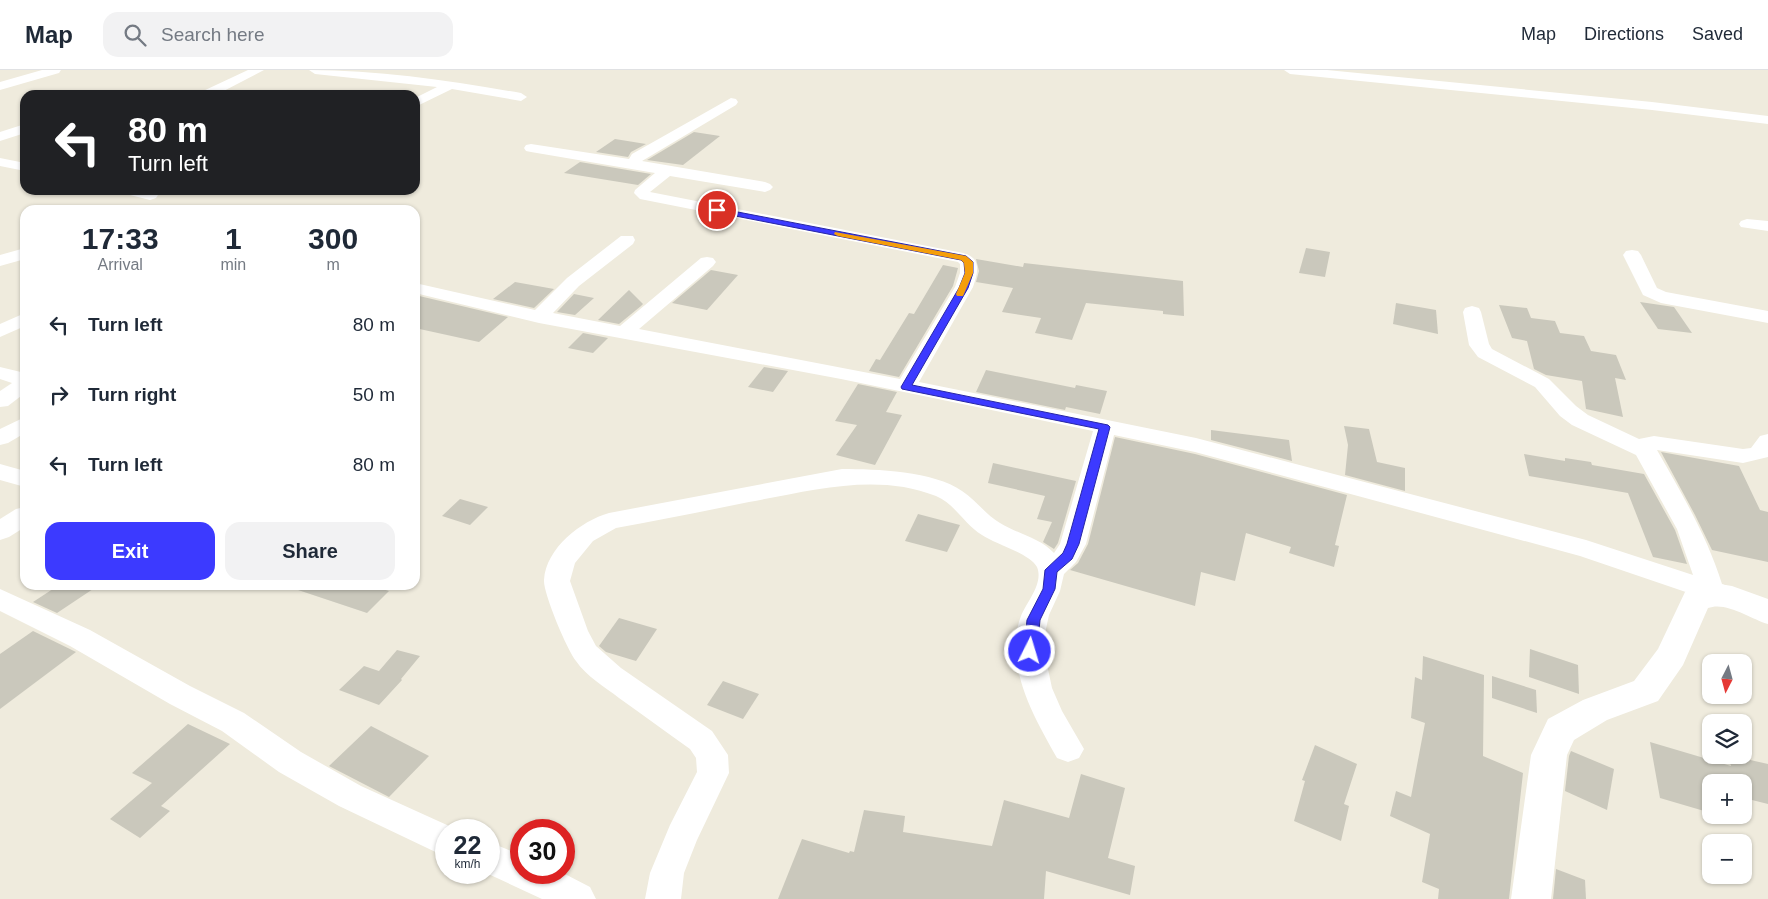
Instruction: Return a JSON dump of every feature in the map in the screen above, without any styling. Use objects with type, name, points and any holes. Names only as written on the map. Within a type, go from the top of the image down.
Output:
[{"type":"street","points":[[0,86],[55,70]]},
{"type":"street","points":[[216,90],[258,70]]},
{"type":"street","points":[[315,70],[446,85],[521,97]]},
{"type":"street","points":[[1290,70],[1644,105],[1768,120]]},
{"type":"street","points":[[420,99],[466,74]]},
{"type":"street","points":[[637,164],[635,161],[637,157],[731,102]]},
{"type":"street","points":[[0,137],[20,130]]},
{"type":"street","points":[[531,148],[611,162],[637,164],[667,171],[765,187]]},
{"type":"street","points":[[0,162],[20,166]]},
{"type":"street","points":[[667,171],[643,190],[642,193],[646,196],[735,214],[953,255],[969,262],[969,273],[964,288],[906,387]]},
{"type":"street","points":[[1747,224],[1768,226]]},
{"type":"street","points":[[539,317],[573,282],[627,240]]},
{"type":"street","points":[[0,262],[20,255]]},
{"type":"street","points":[[1632,255],[1649,291],[1661,297],[1768,317]]},
{"type":"street","points":[[623,333],[707,262]]},
{"type":"street","points":[[420,289],[539,317],[906,387],[1196,446],[1586,549],[1715,592],[1768,612]]},
{"type":"street","points":[[1472,312],[1478,345],[1485,353],[1542,383],[1568,411],[1580,420],[1645,450]]},
{"type":"street","points":[[0,331],[20,321]]},
{"type":"street","points":[[0,373],[20,378]]},
{"type":"street","points":[[0,401],[20,387]]},
{"type":"street","points":[[0,438],[20,427]]},
{"type":"street","points":[[1051,570],[1067,556],[1073,544],[1105,427]]},
{"type":"street","points":[[1715,592],[1689,529],[1645,450],[1645,444],[1654,443],[1744,456],[1757,456],[1763,451],[1768,441]]},
{"type":"street","points":[[0,472],[20,478]]},
{"type":"street","points":[[663,899],[666,872],[713,773],[712,755],[701,740],[611,676],[586,654],[574,632],[557,581],[563,560],[584,536],[609,521],[842,477],[879,476],[924,484],[946,491],[964,502],[988,528],[1044,556],[1051,570],[1049,589],[1033,620],[1030,651],[1035,683],[1050,718],[1068,750]]},
{"type":"street","points":[[0,531],[20,518]]},
{"type":"street","points":[[1532,899],[1549,755],[1561,730],[1595,710],[1646,691],[1671,656],[1696,600],[1703,595],[1715,592]]},
{"type":"street","points":[[0,599],[80,638],[180,695],[233,722],[290,762],[350,796],[435,836]]},
{"type":"street","points":[[547,884],[578,899]]},
{"type":"building","points":[[694,132],[720,136],[683,165],[647,160]]},
{"type":"building","points":[[615,139],[646,144],[631,152],[628,157],[596,152]]},
{"type":"building","points":[[580,162],[651,174],[638,185],[564,173]]},
{"type":"building","points":[[1306,248],[1330,252],[1325,277],[1299,273]]},
{"type":"building","points":[[976,259],[1023,267],[1024,263],[1183,281],[1184,316],[1163,314],[1163,311],[1086,303],[1072,340],[1035,333],[1041,318],[1002,312],[1013,288],[976,282],[979,271]]},
{"type":"building","points":[[943,265],[958,268],[953,286],[899,377],[869,371],[876,359],[880,360],[909,313],[914,314]]},
{"type":"building","points":[[711,270],[738,275],[707,310],[672,303]]},
{"type":"building","points":[[515,282],[554,289],[534,308],[493,299]]},
{"type":"building","points":[[629,290],[643,304],[641,306],[619,324],[598,320]]},
{"type":"building","points":[[574,294],[594,298],[575,315],[557,312]]},
{"type":"building","points":[[420,296],[508,317],[479,342],[420,329]]},
{"type":"building","points":[[1640,302],[1674,307],[1692,333],[1658,329]]},
{"type":"building","points":[[1396,303],[1436,310],[1438,334],[1393,324]]},
{"type":"building","points":[[1499,305],[1527,308],[1531,318],[1555,321],[1560,333],[1584,336],[1591,351],[1616,355],[1626,380],[1615,378],[1623,417],[1586,409],[1582,381],[1546,375],[1534,369],[1527,341],[1512,338]]},
{"type":"building","points":[[583,333],[608,338],[593,353],[568,348]]},
{"type":"building","points":[[764,367],[788,371],[773,392],[748,387]]},
{"type":"building","points":[[986,370],[1075,388],[1076,385],[1107,391],[1100,414],[1066,407],[1065,410],[976,392]]},
{"type":"building","points":[[858,384],[897,392],[886,412],[902,415],[875,465],[836,455],[857,425],[835,421]]},
{"type":"building","points":[[1344,426],[1369,429],[1377,462],[1405,468],[1405,491],[1345,475],[1348,445]]},
{"type":"building","points":[[1211,430],[1289,440],[1292,461],[1211,440]]},
{"type":"building","points":[[1115,437],[1195,454],[1347,495],[1335,545],[1339,546],[1334,567],[1289,553],[1291,547],[1246,533],[1235,581],[1201,572],[1195,606],[1070,570],[1078,563],[1088,544]]},
{"type":"building","points":[[1661,452],[1739,466],[1760,510],[1768,512],[1768,562],[1712,550]]},
{"type":"building","points":[[1524,454],[1565,461],[1565,458],[1591,462],[1592,465],[1644,474],[1675,530],[1687,564],[1653,557],[1628,493],[1529,476]]},
{"type":"building","points":[[993,463],[1076,481],[1058,543],[1054,549],[1043,542],[1052,522],[1037,519],[1045,496],[988,483]]},
{"type":"building","points":[[460,499],[488,507],[470,525],[442,516]]},
{"type":"building","points":[[918,514],[960,525],[947,552],[905,541]]},
{"type":"building","points":[[51,590],[92,590],[57,613],[33,602]]},
{"type":"building","points":[[298,590],[389,591],[367,613]]},
{"type":"building","points":[[619,618],[657,629],[636,661],[606,652],[599,646]]},
{"type":"building","points":[[33,631],[76,652],[0,709],[0,654]]},
{"type":"building","points":[[1530,649],[1578,665],[1579,694],[1529,677]]},
{"type":"building","points":[[397,650],[420,656],[402,680],[379,705],[339,690],[364,666],[379,671]]},
{"type":"building","points":[[1423,656],[1484,675],[1483,756],[1523,773],[1509,899],[1438,899],[1439,889],[1422,882],[1430,834],[1390,816],[1396,791],[1411,797],[1425,723],[1411,718],[1415,677],[1422,680]]},
{"type":"building","points":[[1492,676],[1536,690],[1537,713],[1492,698]]},
{"type":"building","points":[[723,681],[759,694],[743,719],[707,705]]},
{"type":"building","points":[[188,724],[230,744],[161,806],[170,811],[140,838],[110,819],[152,783],[132,773]]},
{"type":"building","points":[[371,726],[429,756],[389,797],[329,766]]},
{"type":"building","points":[[1650,742],[1702,757],[1702,764],[1724,764],[1731,766],[1730,764],[1752,764],[1752,760],[1768,764],[1768,804],[1752,800],[1752,774],[1702,774],[1702,810],[1660,798]]},
{"type":"building","points":[[1315,745],[1357,764],[1344,804],[1349,806],[1341,841],[1294,821],[1305,781],[1302,780]]},
{"type":"building","points":[[1571,751],[1614,769],[1607,810],[1565,791]]},
{"type":"building","points":[[1081,774],[1125,788],[1108,858],[1135,866],[1130,895],[1046,871],[1044,899],[778,899],[802,839],[849,853],[850,851],[854,852],[864,810],[905,816],[903,832],[992,846],[1004,800],[1069,818]]},
{"type":"building","points":[[1556,869],[1585,880],[1586,899],[1553,899]]},
{"type":"slow traffic","points":[[838,234],[963,258],[969,262],[969,273],[960,294]]},
{"type":"route","points":[[717,210],[963,258],[969,262],[969,273],[964,288],[906,387],[1105,427],[1073,544],[1067,556],[1051,570],[1049,589],[1033,620],[1030,651]]}]
